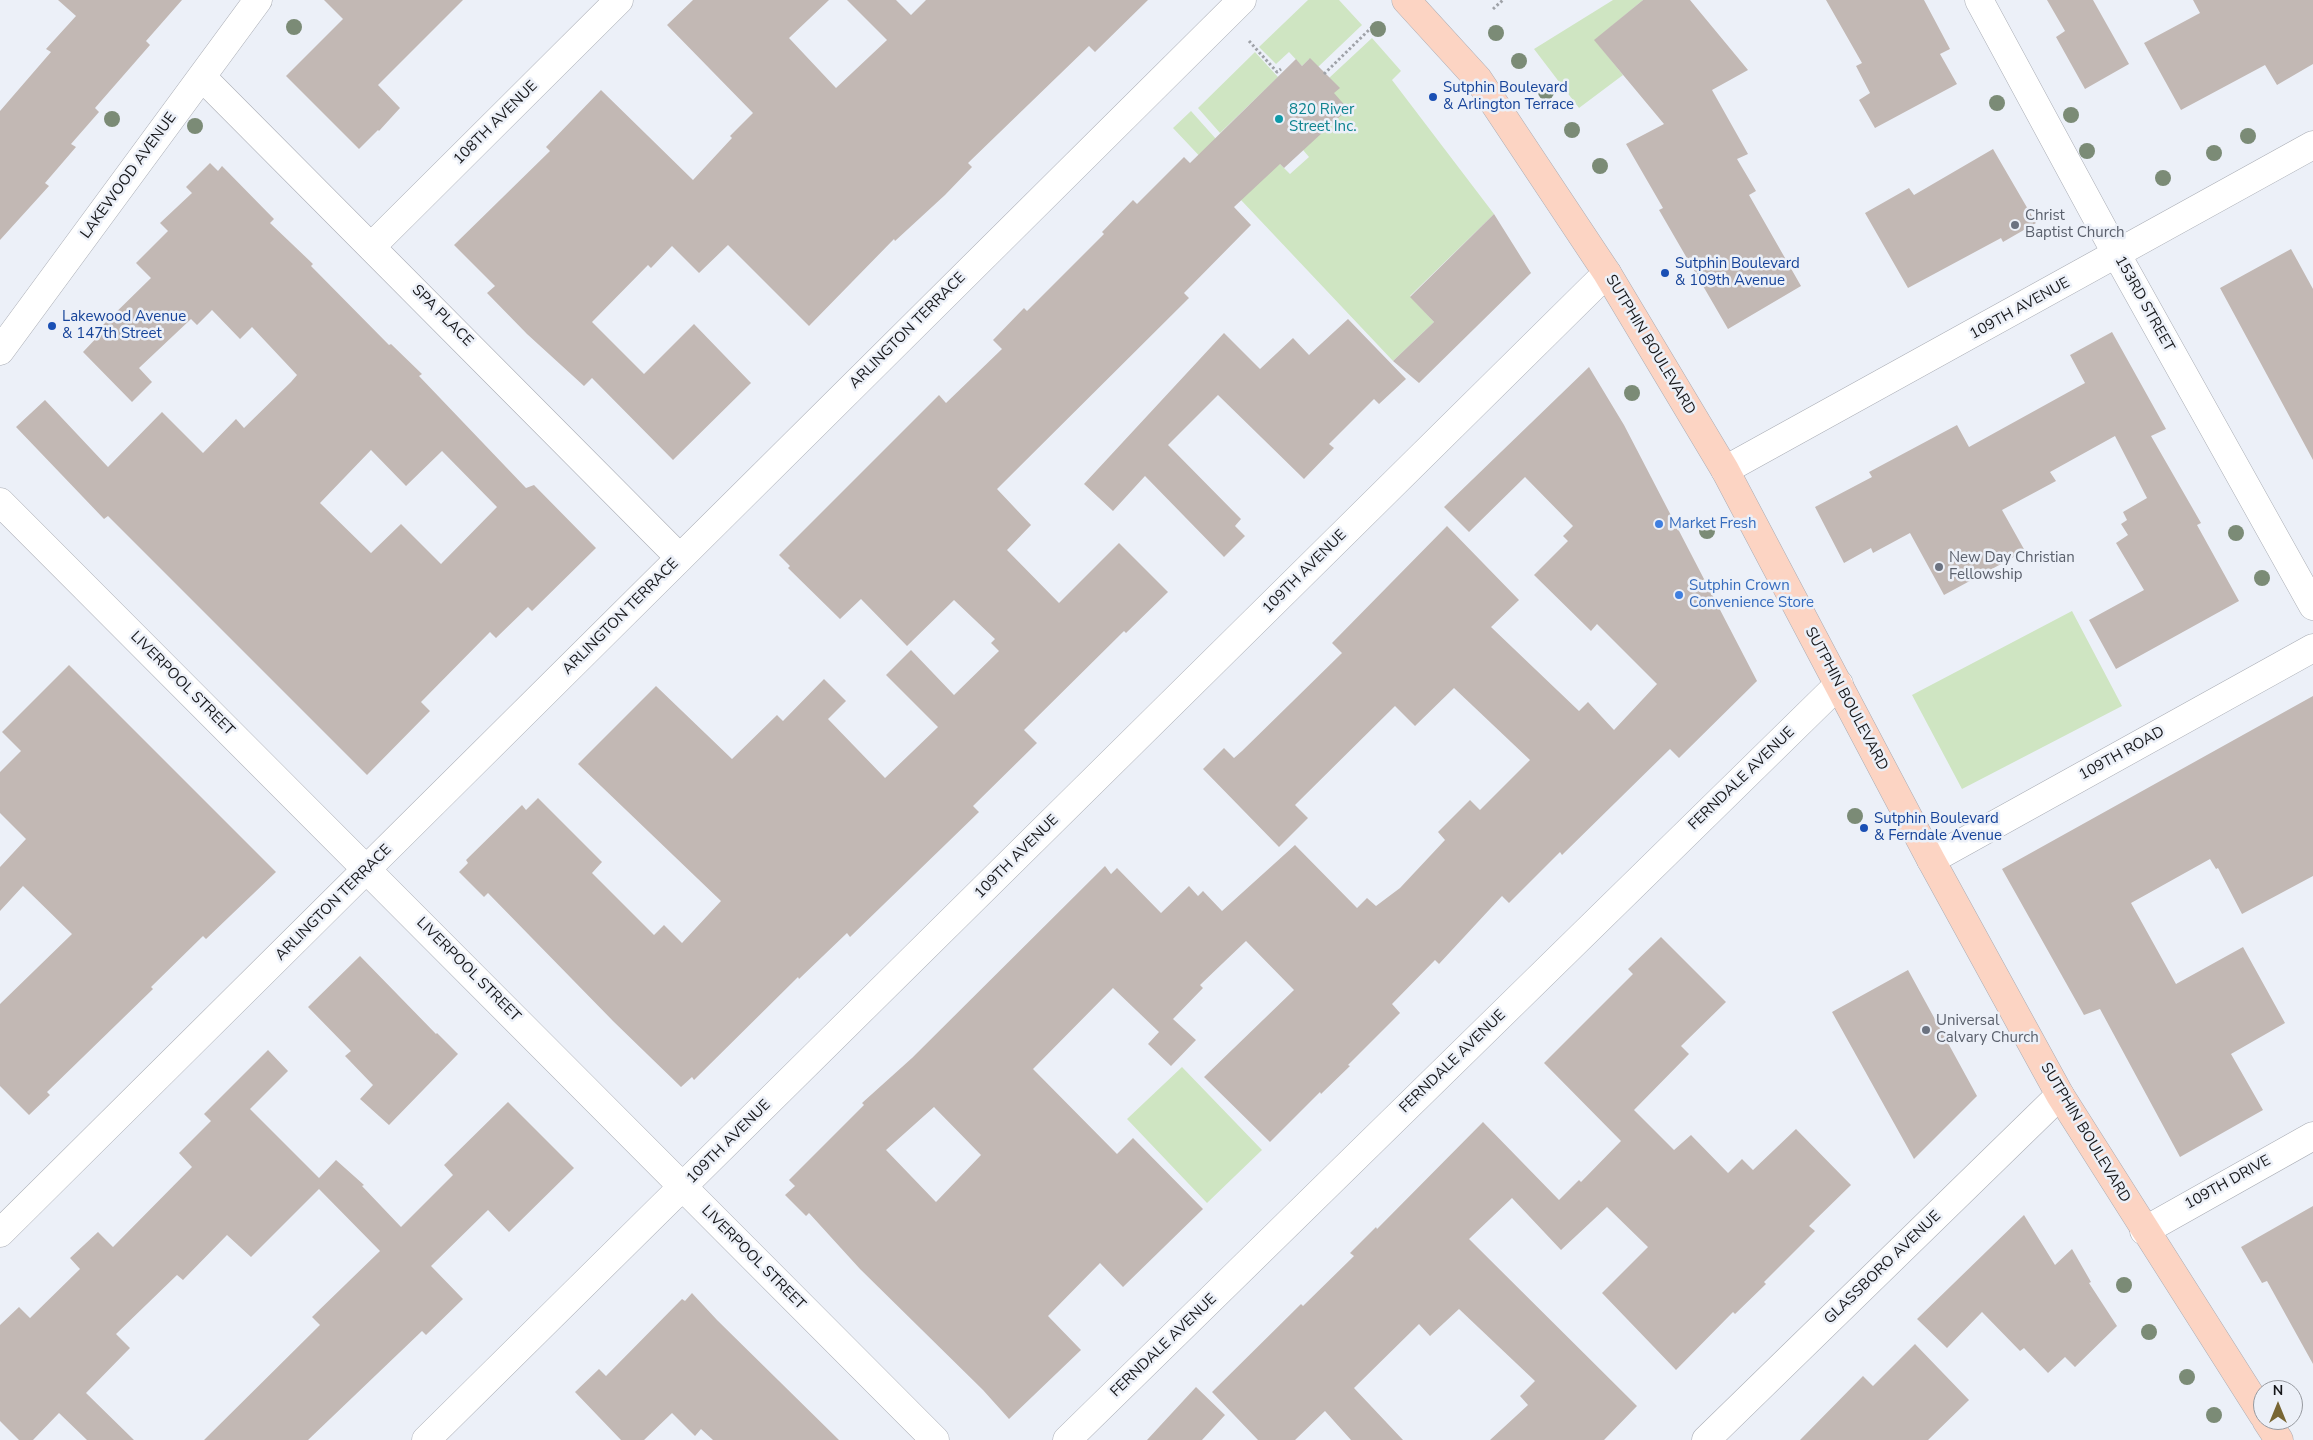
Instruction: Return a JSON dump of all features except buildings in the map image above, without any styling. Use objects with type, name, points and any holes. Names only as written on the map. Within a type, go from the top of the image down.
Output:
[{"type":"main road","name":"SUTPHIN BOULEVARD","points":[[1406,0],[1478,79],[1607,273],[1725,470],[1931,860],[2060,1095],[2253,1399]]},
{"type":"street","name":"LAKEWOOD AVENUE","points":[[0,351],[258,0]]},
{"type":"street","name":"108TH AVENUE","points":[[372,246],[619,0]]},
{"type":"street","name":"ARLINGTON TERRACE","points":[[0,1233],[1242,0]]},
{"type":"street","name":"153RD STREET","points":[[1979,0],[2117,255],[2313,606]]},
{"type":"street","name":"SPA PLACE","points":[[202,77],[680,558]]},
{"type":"street","name":"109TH AVENUE","points":[[1725,470],[2313,145]]},
{"type":"street","name":"109TH AVENUE","points":[[426,1440],[1607,273]]},
{"type":"street","name":"LIVERPOOL STREET","points":[[0,502],[368,869],[935,1440]]},
{"type":"street","name":"109TH ROAD","points":[[1931,860],[2313,648]]},
{"type":"street","name":"FERNDALE AVENUE","points":[[1068,1440],[1839,684]]},
{"type":"street","name":"GLASSBORO AVENUE","points":[[1706,1440],[2060,1095]]},
{"type":"street","name":"109TH DRIVE","points":[[2144,1230],[2313,1136]]},
{"type":"path","points":[[1493,9],[1503,0]]},
{"type":"path","points":[[1324,74],[1374,25]]},
{"type":"path","points":[[1248,40],[1277,72],[1280,69]]},
{"type":"green space","points":[[1308,0],[1339,0],[1362,25],[1318,67],[1309,59],[1302,66],[1289,52],[1276,64],[1259,47]]},
{"type":"green space","points":[[1613,0],[1643,0],[1595,40],[1623,75],[1579,108],[1534,49]]},
{"type":"green space","points":[[1372,38],[1401,71],[1392,80],[1494,214],[1410,296],[1434,322],[1393,361],[1173,128],[1191,111],[1216,139],[1280,164],[1290,174],[1309,157],[1298,144],[1334,93],[1329,78]]},
{"type":"green space","points":[[1255,52],[1278,77],[1220,133],[1198,108]]},
{"type":"green space","points":[[2072,611],[2122,706],[1962,789],[1912,695]]},
{"type":"green space","points":[[1182,1067],[1262,1150],[1207,1203],[1127,1119]]},
{"type":"place","name":"Sutphin Boulevard & Arlington Terrace","points":[[1433,97]]},
{"type":"place","name":"820 River Street Inc.","points":[[1279,119]]},
{"type":"place","name":"Christ Baptist Church","points":[[2015,225]]},
{"type":"place","name":"Sutphin Boulevard & 109th Avenue","points":[[1665,273]]},
{"type":"place","name":"Lakewood Avenue & 147th Street","points":[[52,326]]},
{"type":"place","name":"Market Fresh","points":[[1659,524]]},
{"type":"place","name":"New Day Christian Fellowship","points":[[1939,567]]},
{"type":"place","name":"Sutphin Crown Convenience Store","points":[[1679,595]]},
{"type":"place","name":"Sutphin Boulevard & Ferndale Avenue","points":[[1864,828]]},
{"type":"place","name":"Universal Calvary Church","points":[[1926,1030]]}]
